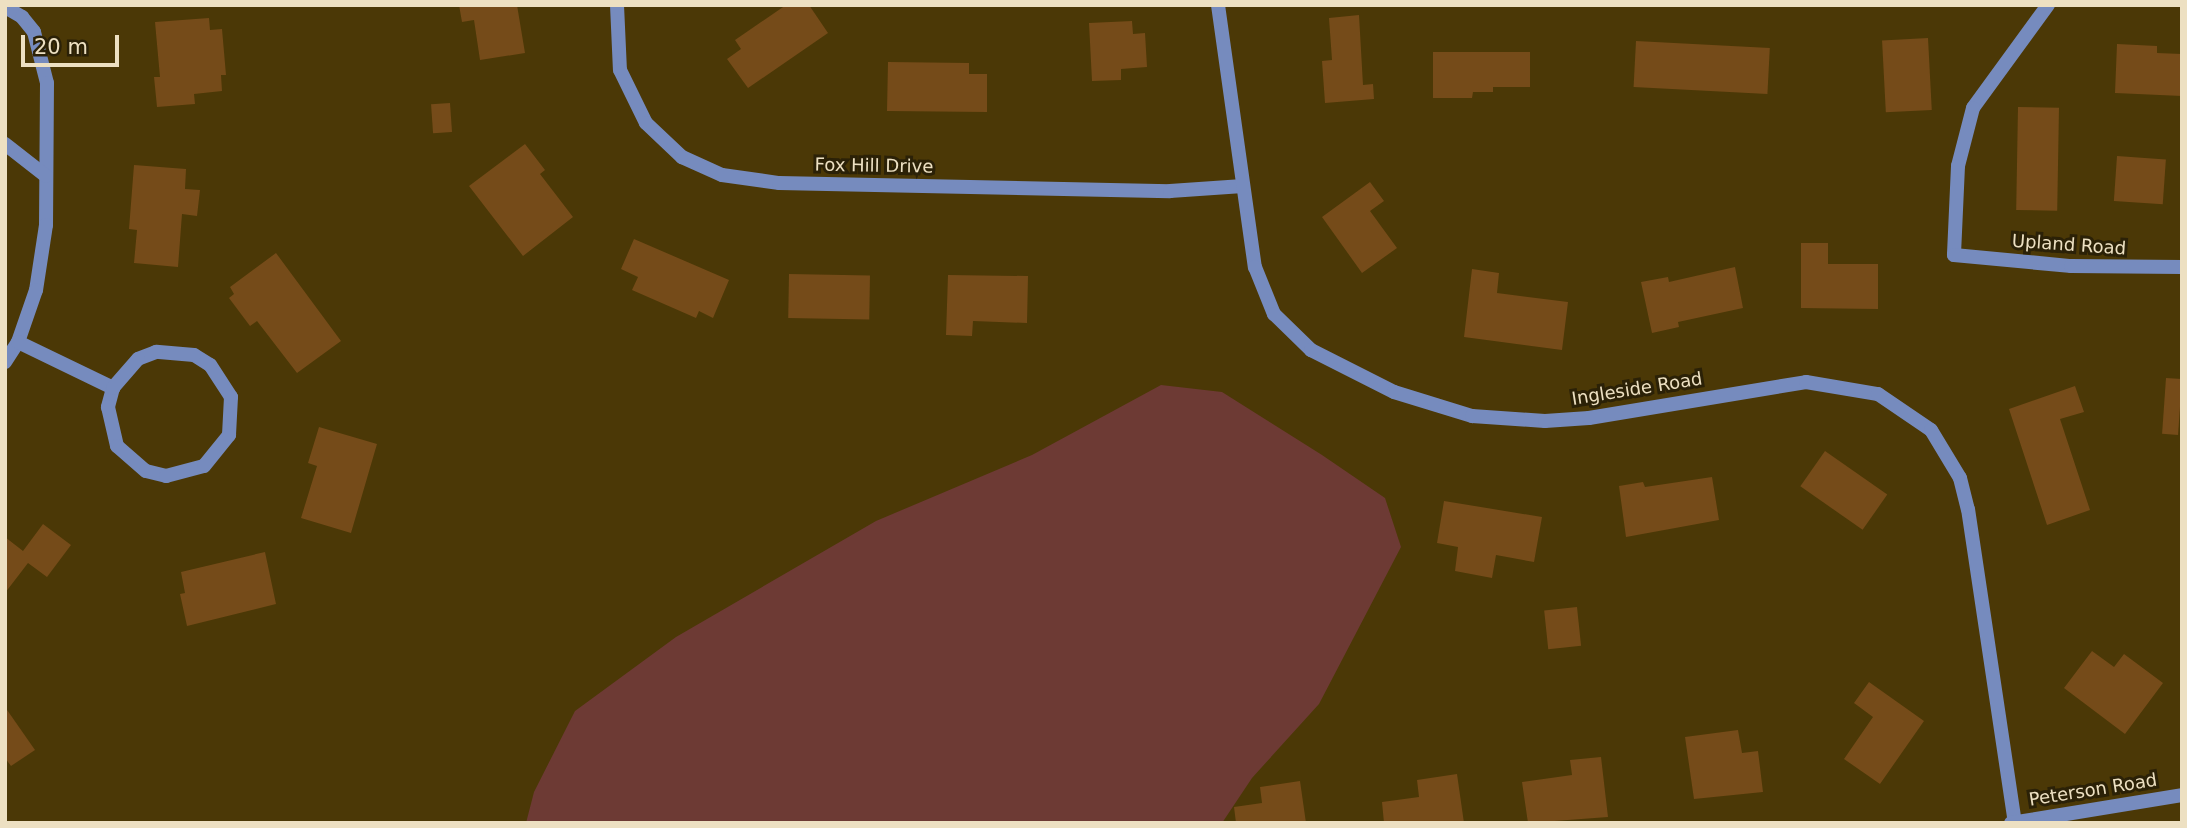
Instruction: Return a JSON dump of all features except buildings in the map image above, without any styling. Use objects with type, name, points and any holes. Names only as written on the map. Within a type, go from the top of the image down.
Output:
[{"type":"street","name":"Fox Hill Drive","points":[[617,5],[620,69],[646,123],[682,157],[722,176],[779,183],[1170,191],[1243,186]]},
{"type":"street","name":"Ingleside Road","points":[[1218,5],[1255,267],[1273,314],[1290,334],[1341,367],[1435,408],[1509,421],[1556,421],[1806,382],[1878,394],[1916,417],[1948,453],[1968,509],[2013,822]]},
{"type":"street","name":"Upland Road","points":[[2048,5],[1973,108],[1958,166],[1954,255],[2071,266],[2182,267]]},
{"type":"street","points":[[5,7],[22,17],[38,43],[47,83],[46,225],[36,290],[18,342],[5,362]]},
{"type":"street","points":[[5,144],[46,176]]},
{"type":"street","points":[[18,342],[113,388]]},
{"type":"street","points":[[166,352],[194,355],[211,365],[231,397],[229,435],[219,453],[195,470],[166,476],[146,471],[117,446],[109,417],[113,388],[138,359],[166,352]]},
{"type":"street","name":"Peterson Road","points":[[2013,822],[2182,795]]},
{"type":"shaded area","points":[[1161,385],[1222,392],[1322,455],[1385,498],[1401,547],[1319,704],[1252,778],[1222,823],[526,823],[534,792],[575,711],[676,637],[876,521],[1032,455]]}]
